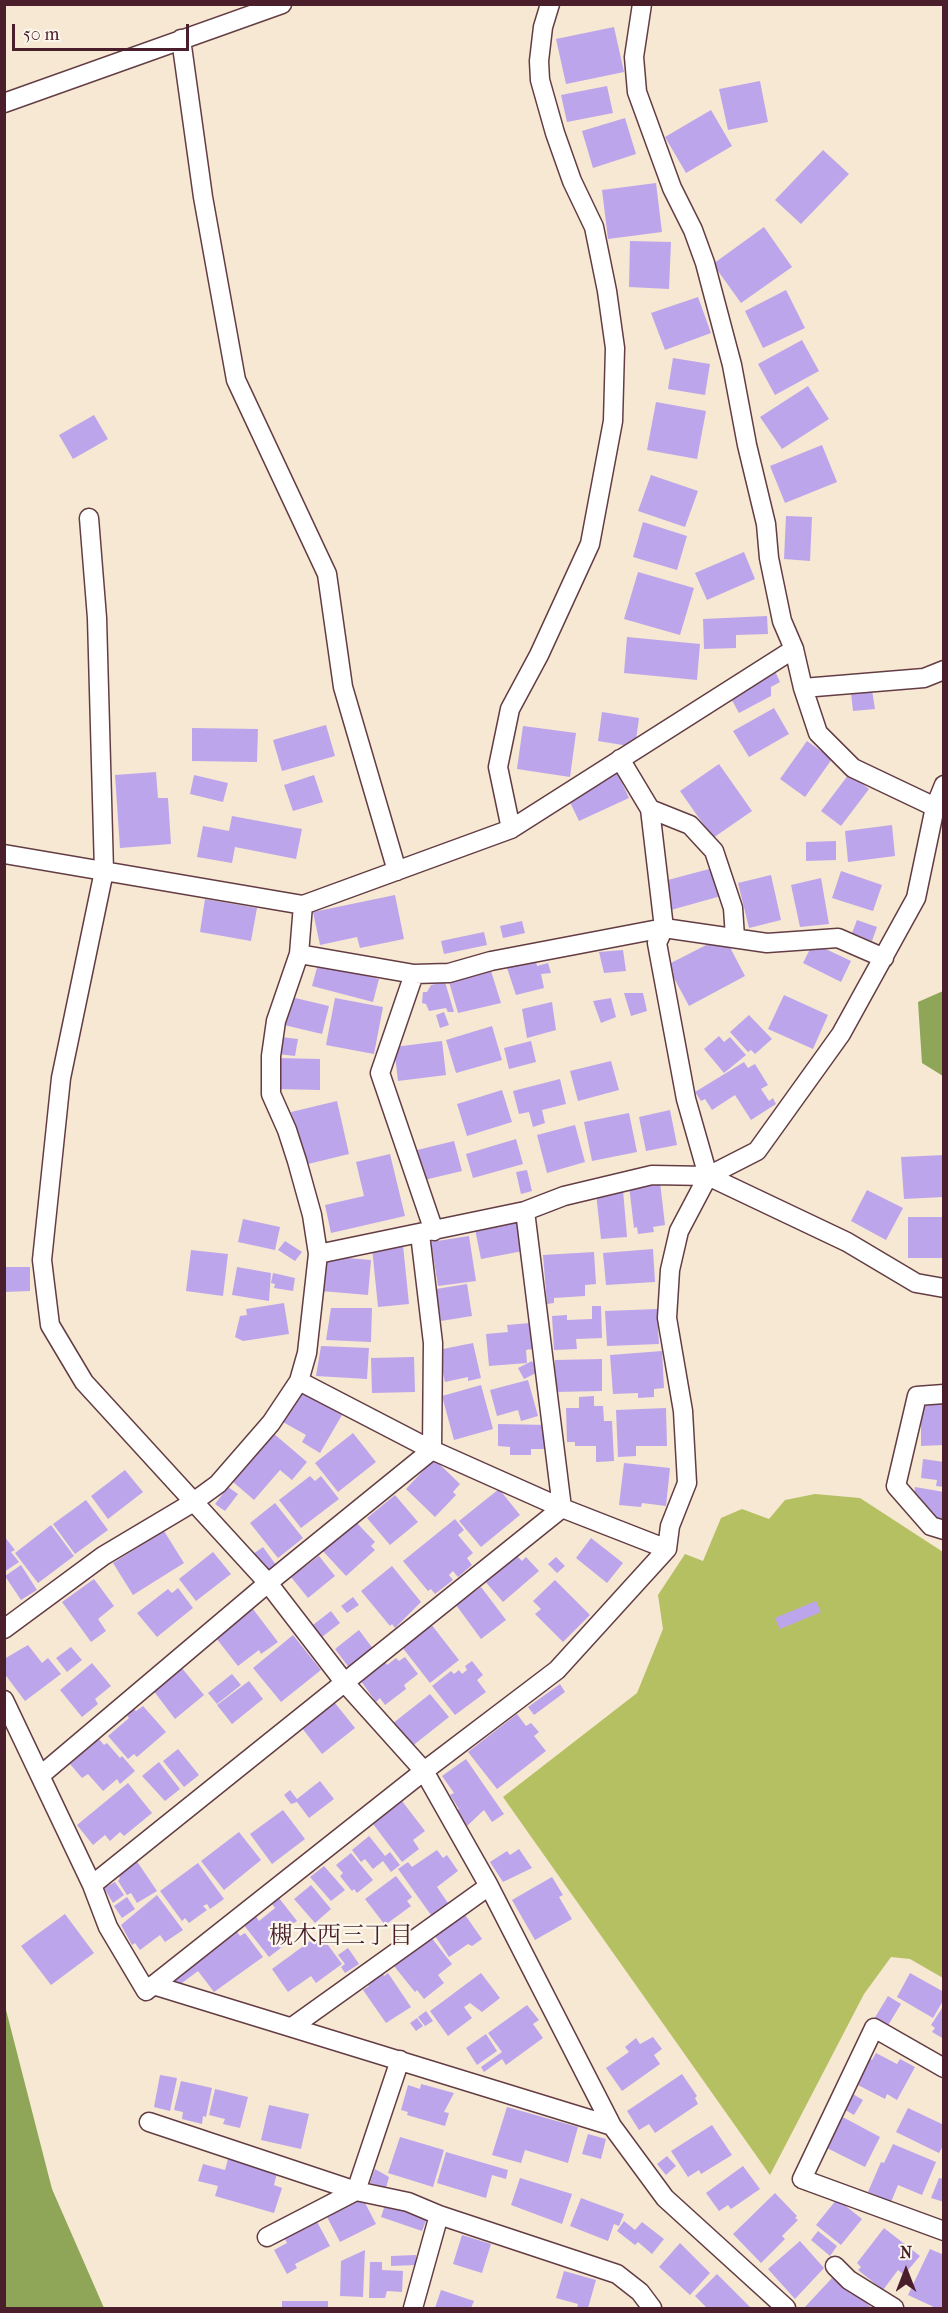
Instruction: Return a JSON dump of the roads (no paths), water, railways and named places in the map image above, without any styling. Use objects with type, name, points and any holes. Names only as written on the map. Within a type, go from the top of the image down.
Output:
[{"type":"street","points":[[4,103],[282,4]]},
{"type":"street","points":[[511,829],[498,767],[510,709],[590,544],[613,421],[615,348],[607,291],[594,227],[558,143],[540,80],[539,61],[543,27],[550,4]]},
{"type":"street","points":[[642,4],[634,57],[637,92],[672,188],[693,230],[705,263],[732,365],[747,445],[766,524],[769,558],[782,621],[794,649],[803,688],[818,733],[853,768],[935,807]]},
{"type":"street","points":[[181,39],[202,197],[236,380],[327,574],[343,687],[397,871]]},
{"type":"street","points":[[88,518],[97,618],[104,871],[60,1078],[42,1260],[50,1325],[84,1382],[192,1503],[268,1583],[345,1683],[424,1771],[489,1886],[612,2126],[665,2198],[786,2308]]},
{"type":"street","points":[[4,854],[303,905],[511,829],[794,649]]},
{"type":"street","points":[[803,688],[924,678],[944,670]]},
{"type":"street","points":[[620,759],[650,809],[664,928],[657,943],[686,1099],[708,1176]]},
{"type":"street","points":[[4,1700],[92,1885],[108,1927],[146,1991],[424,1771],[557,1670],[667,1549],[670,1526],[687,1483],[683,1411],[668,1318],[670,1270],[679,1230],[708,1176],[757,1151],[841,1034],[885,958],[916,898],[935,807],[944,785]]},
{"type":"street","points":[[650,809],[690,825],[714,851],[733,908],[735,937]]},
{"type":"street","points":[[4,1629],[103,1556],[192,1503],[218,1484],[271,1423],[299,1381],[307,1353],[318,1254],[312,1215],[297,1161],[287,1130],[271,1094],[271,1056],[276,1021],[299,954],[303,905]]},
{"type":"street","points":[[299,954],[414,974],[449,973],[490,961],[664,928],[767,943],[838,938],[885,958]]},
{"type":"street","points":[[414,974],[380,1073],[427,1233],[433,1343],[432,1450]]},
{"type":"street","points":[[318,1254],[525,1211],[564,1196],[652,1174],[708,1176],[847,1242],[916,1283],[944,1288]]},
{"type":"street","points":[[525,1211],[562,1508]]},
{"type":"street","points":[[299,1381],[432,1450],[562,1508],[667,1549]]},
{"type":"street","points":[[944,1394],[916,1396],[896,1486],[931,1526],[944,1530]]},
{"type":"street","points":[[41,1775],[268,1583],[432,1450]]},
{"type":"street","points":[[92,1885],[562,1508]]},
{"type":"street","points":[[292,2027],[489,1886]]},
{"type":"street","points":[[153,1985],[612,2126]]},
{"type":"street","points":[[944,2068],[874,2028],[802,2180],[944,2231]]},
{"type":"street","points":[[267,2237],[356,2190],[400,2060]]},
{"type":"street","points":[[149,2122],[356,2190],[408,2202],[440,2215],[617,2274],[637,2300],[652,2308]]},
{"type":"street","points":[[413,2308],[440,2215]]},
{"type":"street","points":[[835,2266],[849,2280],[894,2308]]},
{"type":"district","name":"槻木西三丁目","points":[[341,1937]]}]
